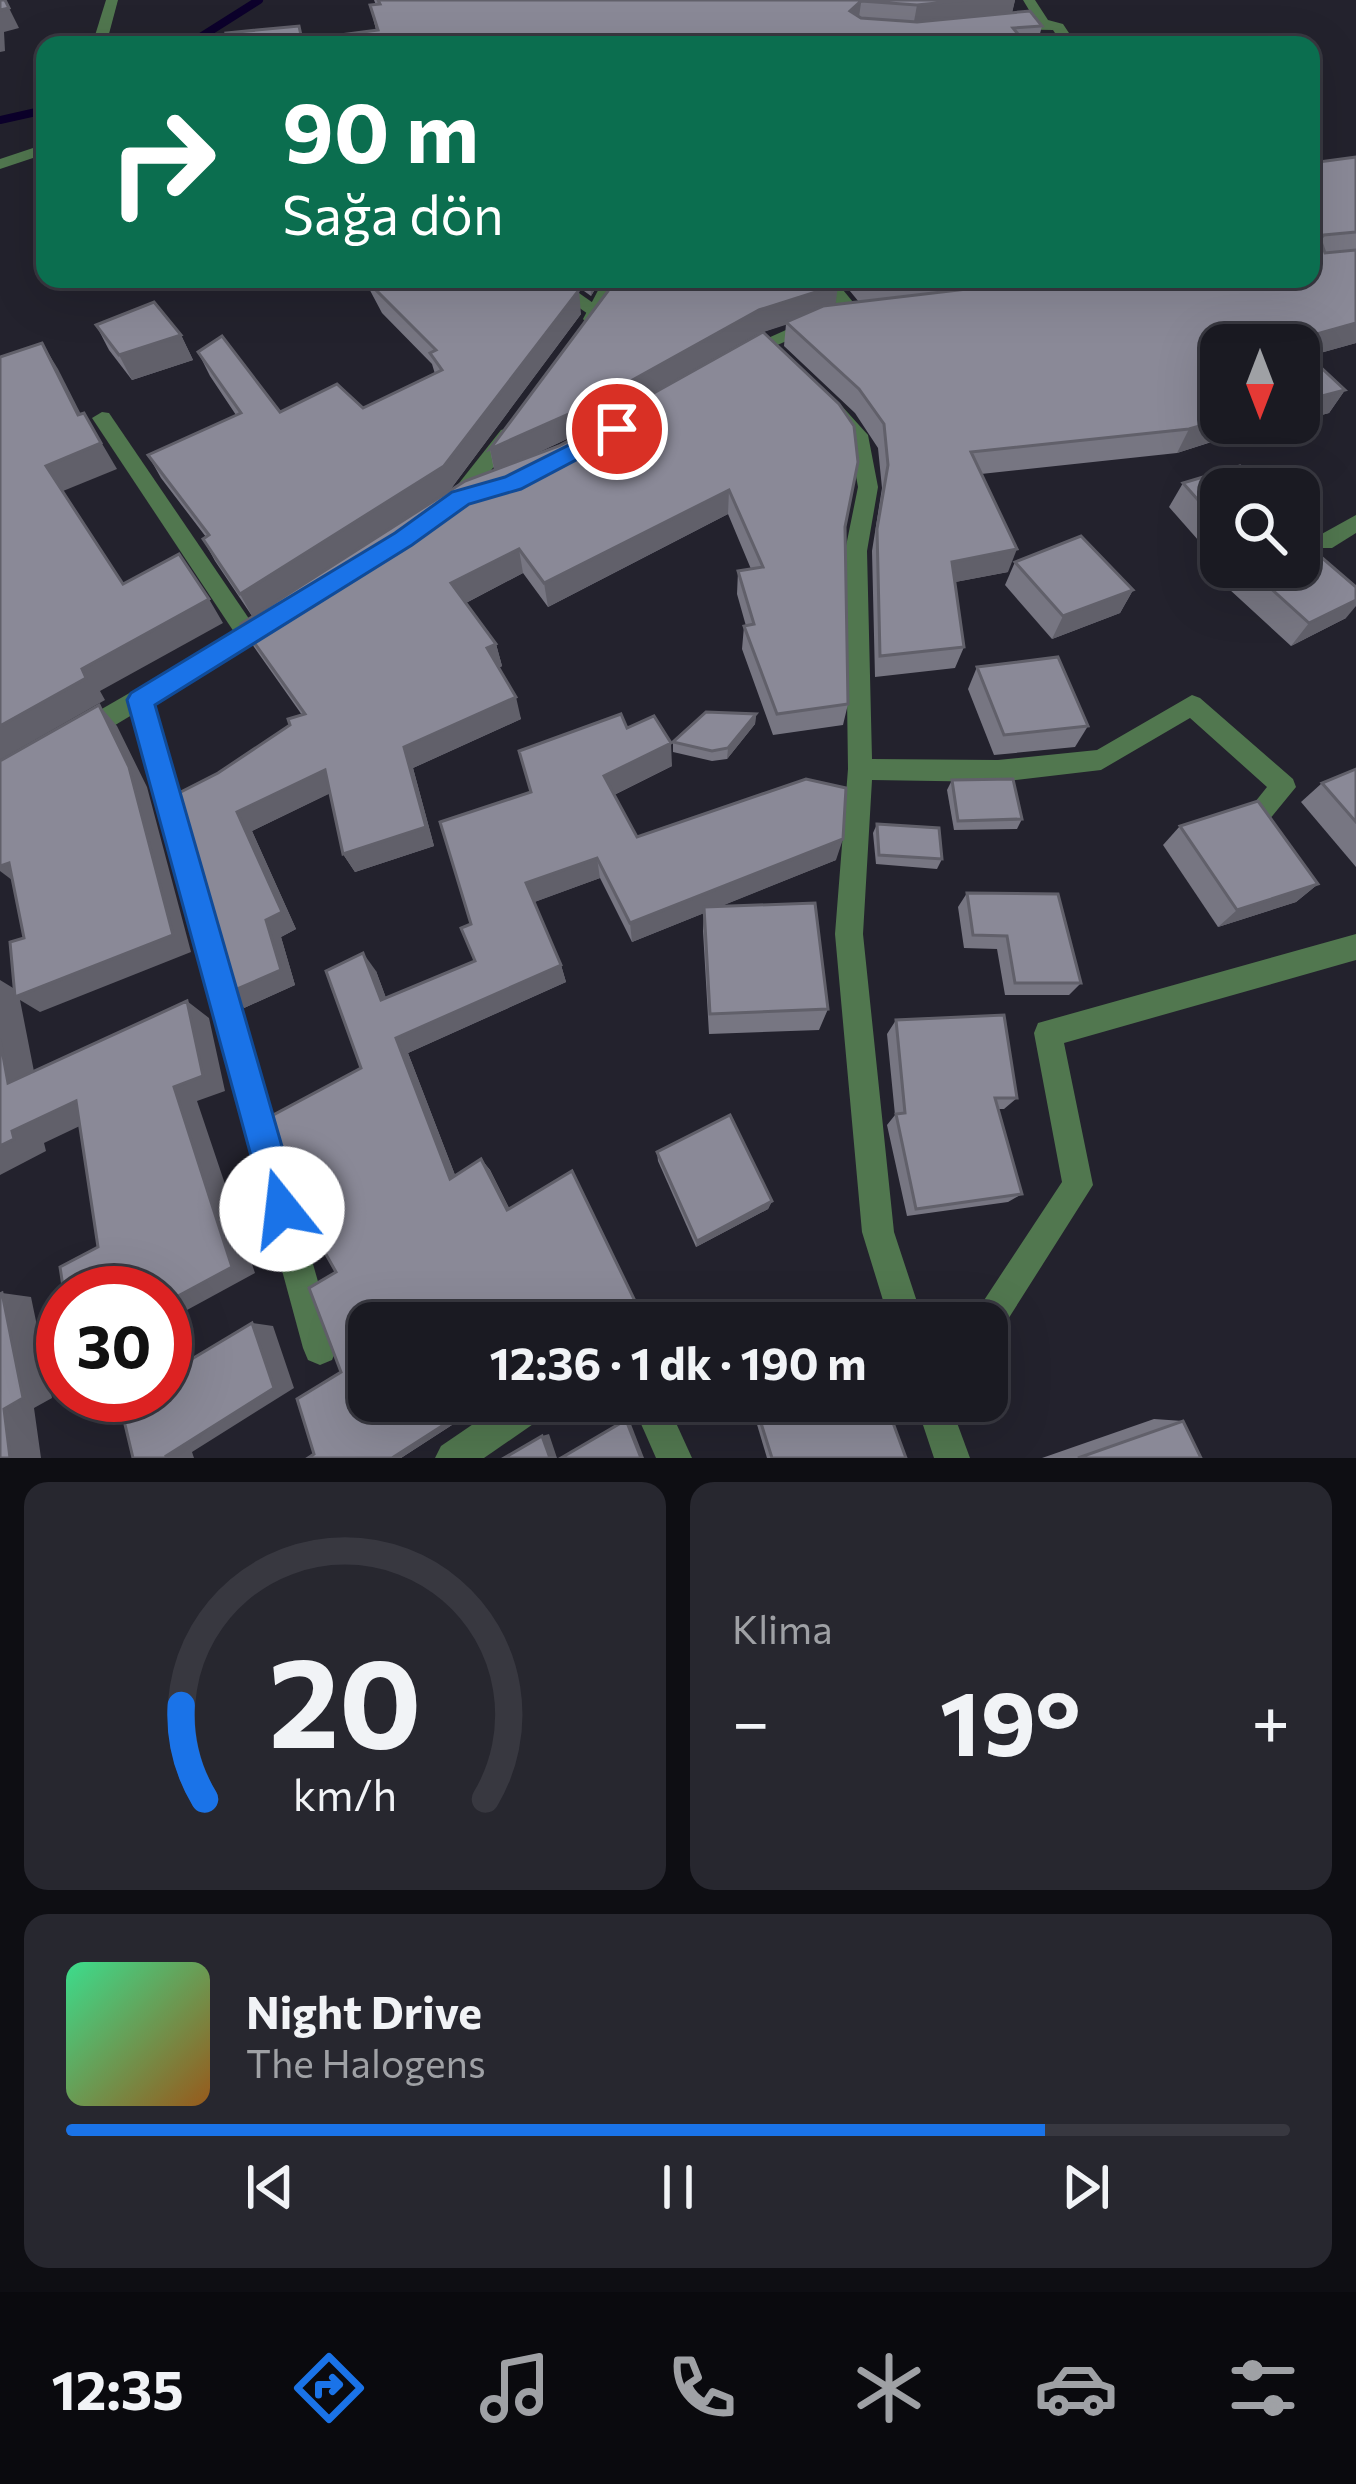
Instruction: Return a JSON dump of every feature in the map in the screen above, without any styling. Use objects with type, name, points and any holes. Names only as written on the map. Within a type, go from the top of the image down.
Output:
[{"type":"street","points":[[102,36],[112,0]]},
{"type":"street","points":[[1029,0],[1043,23]]},
{"type":"street","points":[[1000,27],[1043,23],[1058,27],[1064,36]]},
{"type":"street","points":[[0,164],[36,152]]},
{"type":"street","points":[[561,288],[597,312]]},
{"type":"street","points":[[572,346],[609,288]]},
{"type":"street","points":[[729,362],[770,350],[815,321],[861,312],[835,288]]},
{"type":"street","points":[[812,389],[858,435],[868,487],[856,551],[861,610],[860,769],[849,934],[878,1232],[900,1302]]},
{"type":"street","points":[[495,488],[451,505],[522,416]]},
{"type":"street","points":[[102,418],[248,635]]},
{"type":"street","points":[[1325,542],[1356,523]]},
{"type":"street","points":[[60,745],[286,611]]},
{"type":"street","points":[[140,700],[320,1348]]},
{"type":"street","points":[[860,769],[998,771],[1101,760],[1192,705],[1284,787],[1260,812]]},
{"type":"street","points":[[1000,1302],[1078,1185],[1048,1033],[1356,947]]},
{"type":"street","points":[[452,1458],[506,1422]]},
{"type":"street","points":[[658,1422],[674,1458]]},
{"type":"street","points":[[940,1422],[952,1458]]},
{"type":"building","points":[[378,0],[967,0],[917,5],[861,1],[850,11],[861,18],[917,22],[1030,11],[1042,26],[1013,28],[1020,36],[332,36],[378,30],[370,5],[380,4]]},
{"type":"building","points":[[299,26],[301,36],[226,33]]},
{"type":"building","points":[[1356,157],[1356,232],[1320,239],[1320,162]]},
{"type":"building","points":[[1320,239],[1325,253],[1356,250],[1356,323],[1320,333],[1320,324],[1200,324],[1200,426],[971,452],[1017,549],[952,562],[964,647],[880,656],[877,529],[888,465],[884,424],[859,389],[786,322],[823,306],[976,288],[1320,288]]},
{"type":"building","points":[[829,288],[759,310],[582,408],[490,449],[608,291]]},
{"type":"building","points":[[375,289],[579,290],[444,466],[240,594],[203,539],[209,535],[148,455],[241,413],[198,352],[222,336],[280,412],[337,384],[363,408],[442,370],[430,353],[436,350]]},
{"type":"building","points":[[154,302],[181,335],[119,355],[96,325]]},
{"type":"building","points":[[763,332],[839,404],[854,426],[858,462],[845,527],[848,704],[777,714],[744,626],[754,624],[738,571],[763,567],[729,490],[544,583],[519,549],[451,583],[496,644],[487,648],[516,697],[404,747],[426,827],[343,854],[325,770],[237,812],[282,912],[266,920],[281,970],[228,993],[173,796],[218,773],[290,725],[288,719],[305,714],[241,624],[465,481],[559,446]]},
{"type":"building","points":[[42,343],[78,415],[84,413],[101,443],[46,466],[123,584],[179,554],[209,599],[82,669],[86,678],[0,726],[0,357]]},
{"type":"building","points":[[1320,367],[1345,390],[1320,397]]},
{"type":"building","points":[[1200,478],[1200,502],[1183,483]]},
{"type":"building","points":[[1081,536],[1133,590],[1063,616],[1015,562]]},
{"type":"building","points":[[1320,556],[1356,587],[1356,600],[1309,623],[1270,588],[1320,588]]},
{"type":"building","points":[[1058,657],[1088,726],[1004,735],[977,667]]},
{"type":"building","points":[[99,705],[129,767],[173,935],[15,997],[10,942],[24,938],[9,863],[0,866],[0,761]]},
{"type":"building","points":[[706,712],[756,714],[728,748],[712,751],[673,742]]},
{"type":"building","points":[[621,714],[627,728],[654,716],[671,743],[604,776],[637,837],[806,779],[846,788],[843,839],[630,923],[597,858],[526,883],[561,965],[396,1038],[450,1179],[481,1159],[507,1210],[572,1171],[635,1301],[348,1302],[348,1422],[448,1422],[392,1458],[308,1458],[314,1454],[297,1399],[341,1372],[309,1288],[336,1272],[310,1226],[294,1235],[262,1121],[361,1068],[326,971],[363,953],[381,1000],[475,961],[461,928],[471,924],[440,822],[531,792],[519,751]]},
{"type":"building","points":[[1356,769],[1356,822],[1322,783]]},
{"type":"building","points":[[1013,779],[1022,819],[958,821],[952,780]]},
{"type":"building","points":[[1258,801],[1318,884],[1237,910],[1180,826]]},
{"type":"building","points":[[877,824],[939,828],[942,859],[879,855]]},
{"type":"building","points":[[967,893],[1058,894],[1081,983],[1015,983],[1007,936],[973,935]]},
{"type":"building","points":[[815,903],[828,1009],[710,1014],[704,907]]},
{"type":"building","points":[[187,1001],[203,1076],[174,1087],[232,1267],[192,1288],[192,1266],[62,1266],[98,1247],[76,1101],[12,1131],[14,1139],[0,1146],[0,1039],[8,1083]]},
{"type":"building","points":[[1004,1015],[1017,1098],[995,1098],[1022,1194],[916,1209],[896,1114],[905,1113],[896,1020]]},
{"type":"building","points":[[730,1115],[772,1201],[697,1241],[657,1152]]},
{"type":"building","points":[[2,1293],[23,1398],[4,1409],[10,1458],[0,1458]]},
{"type":"building","points":[[252,1323],[274,1388],[167,1458],[133,1458],[124,1422],[192,1422],[192,1359]]},
{"type":"building","points":[[1183,1421],[1201,1458],[1078,1458]]},
{"type":"building","points":[[627,1422],[641,1458],[561,1458]]},
{"type":"building","points":[[761,1422],[893,1422],[906,1458],[772,1458]]},
{"type":"building","points":[[542,1436],[550,1458],[504,1458]]},
{"type":"waterway","points":[[202,36],[259,0]]},
{"type":"waterway","points":[[0,120],[36,112]]},
{"type":"route","points":[[282,1209],[140,700],[404,539],[460,498],[512,483],[617,429]]}]
